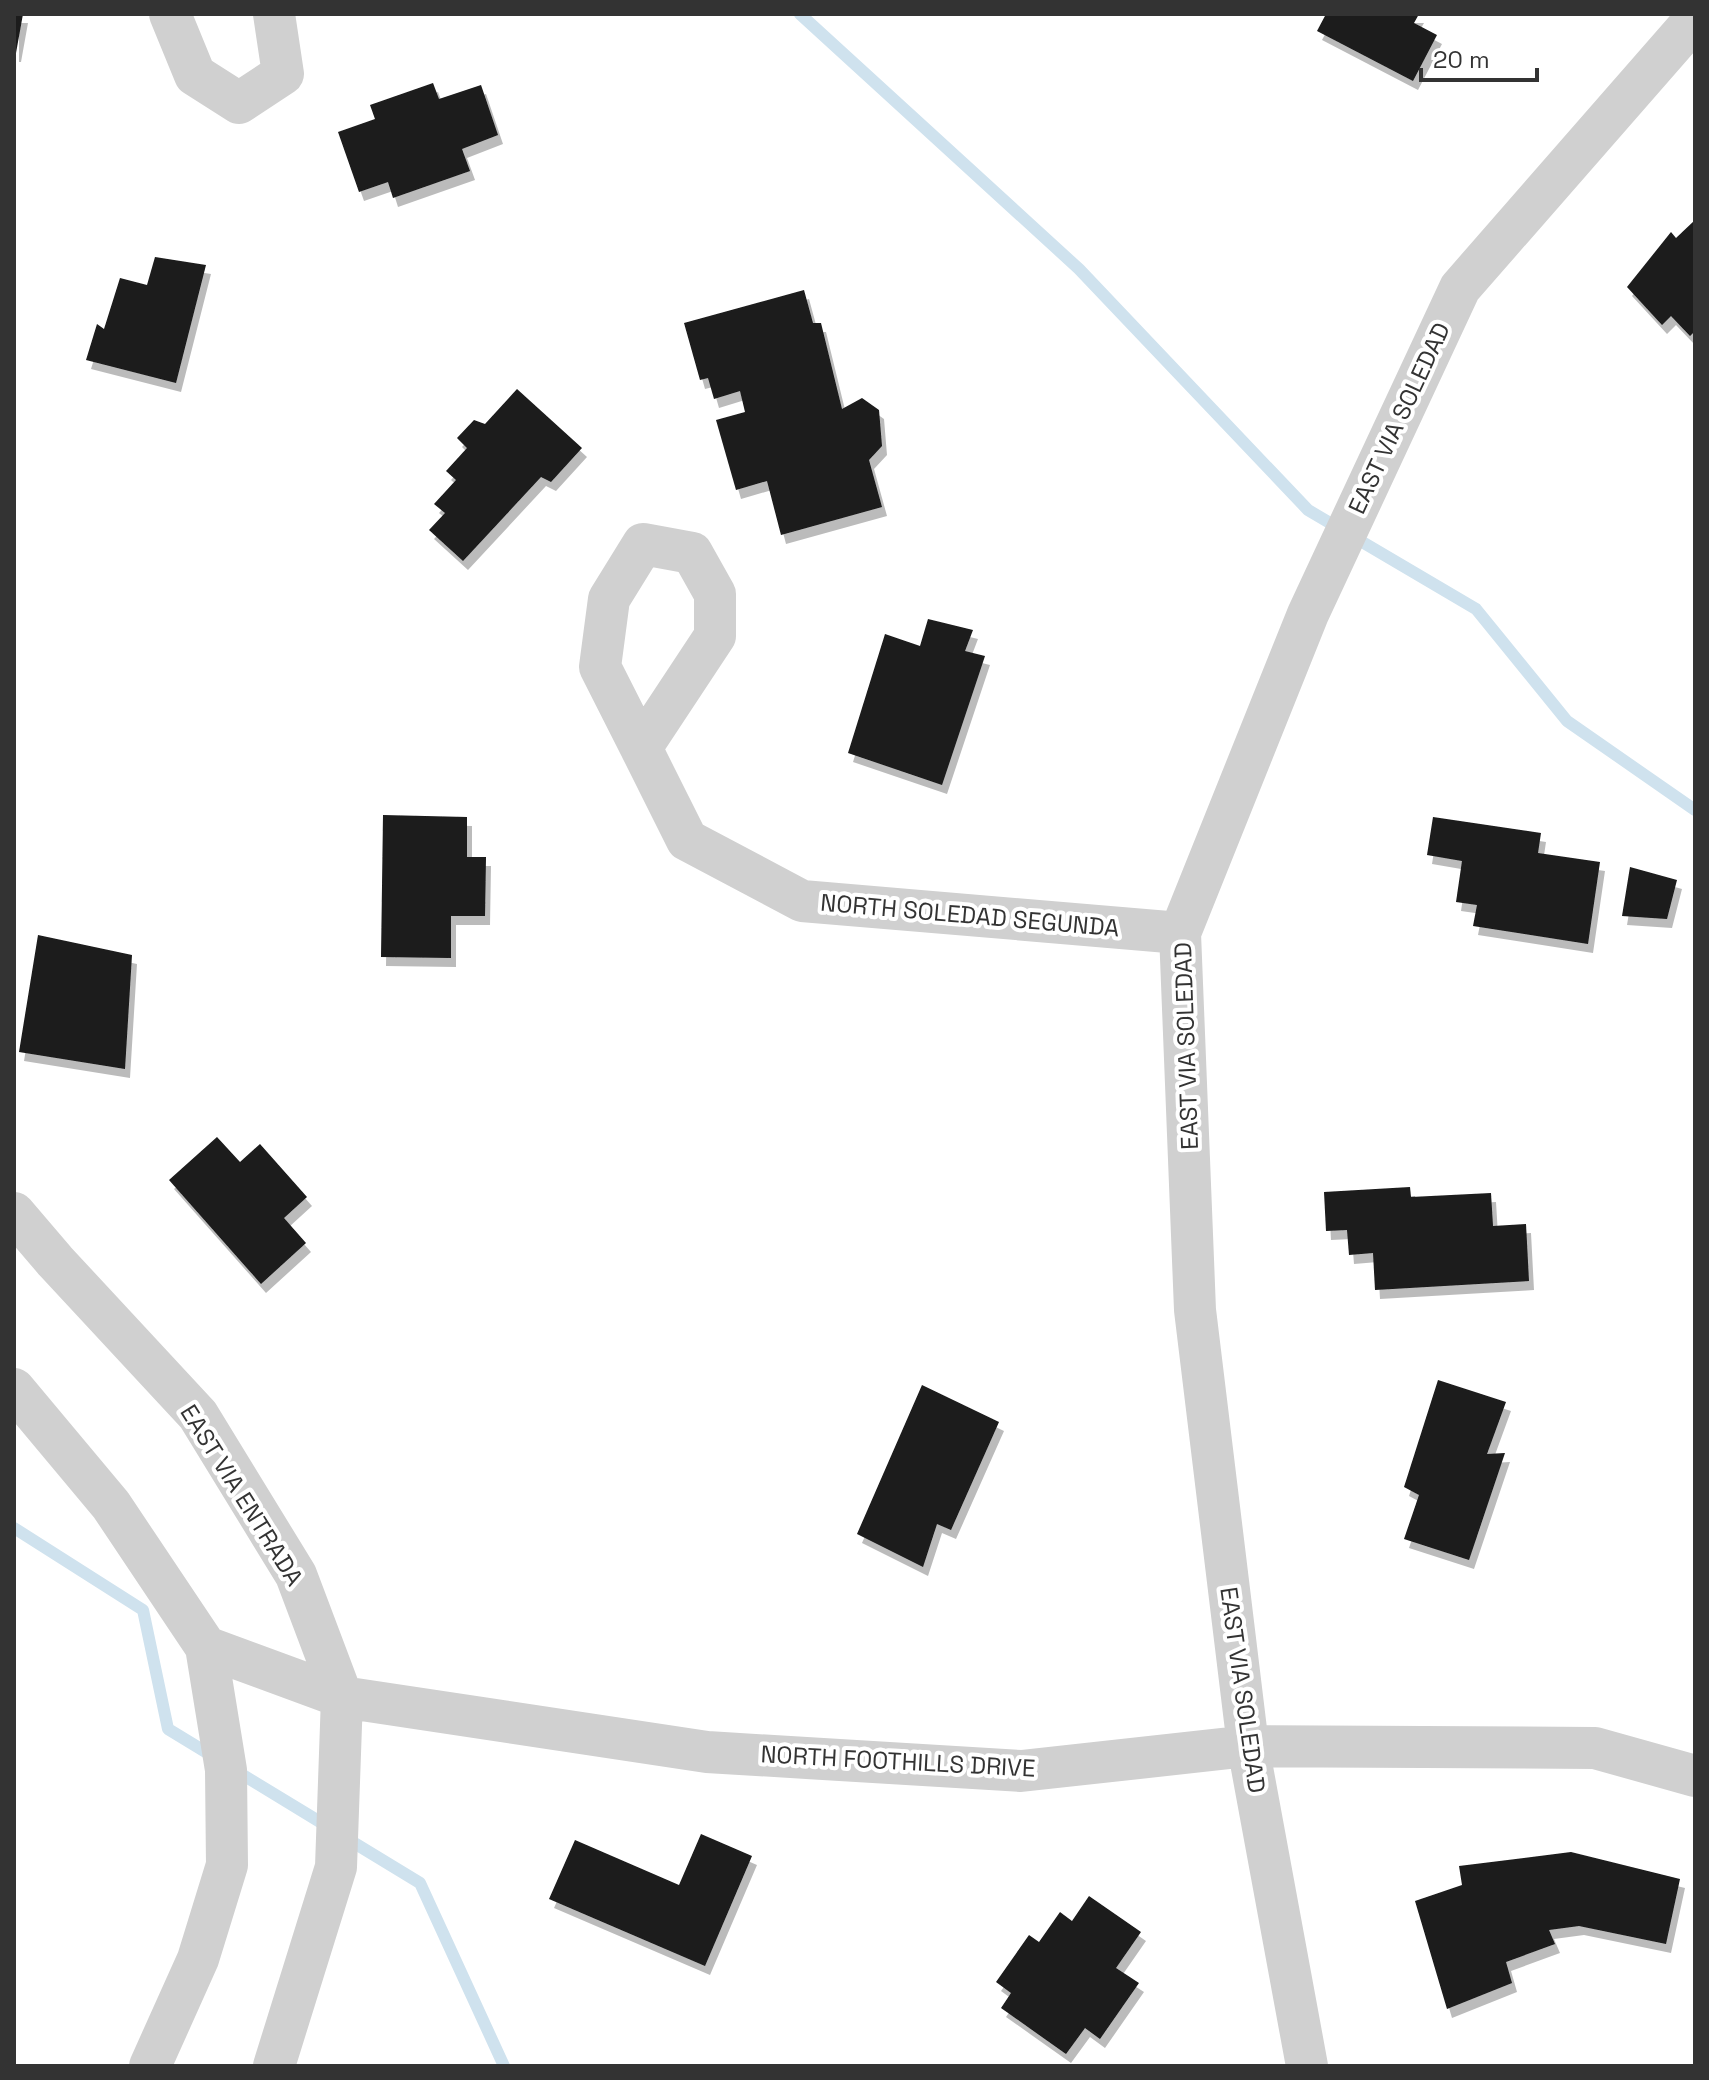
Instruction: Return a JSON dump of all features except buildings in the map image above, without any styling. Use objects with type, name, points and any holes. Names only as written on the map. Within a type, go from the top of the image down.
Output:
[{"type":"street","points":[[170,14],[195,75],[239,103],[283,74],[274,14]]},
{"type":"street","name":"EAST VIA SOLEDAD","points":[[1307,2066],[1248,1746],[1195,1310],[1180,933],[1308,614],[1460,288],[1695,19]]},
{"type":"street","name":"NORTH SOLEDAD SEGUNDA","points":[[641,748],[687,840],[802,901],[1180,933]]},
{"type":"street","name":"EAST VIA ENTRADA","points":[[14,1213],[198,1415],[296,1575],[342,1697],[336,1867],[274,2066]]},
{"type":"street","points":[[14,1389],[111,1505],[206,1647],[226,1770],[227,1865],[198,1959],[150,2066]]},
{"type":"street","name":"NORTH FOOTHILLS DRIVE","points":[[206,1647],[342,1697],[707,1752],[1021,1771],[1248,1746],[1595,1748],[1695,1776]]},
{"type":"waterway","points":[[800,14],[1079,269],[1308,510],[1476,609],[1567,721],[1695,810]]},
{"type":"waterway","points":[[14,1528],[143,1610],[168,1729],[214,1757]]},
{"type":"waterway","points":[[233,1769],[330,1828]]},
{"type":"waterway","points":[[346,1838],[420,1883],[504,2066]]}]
